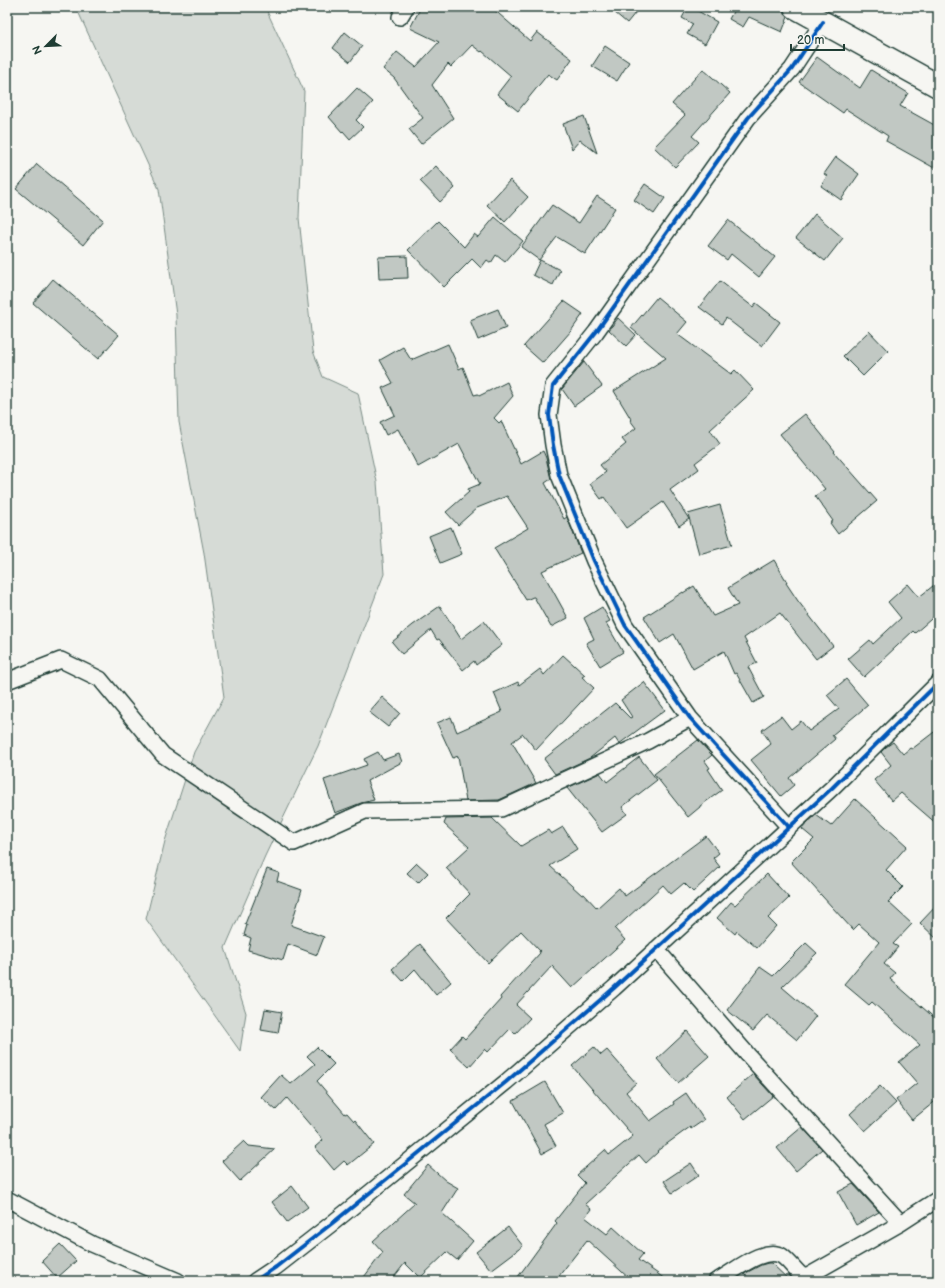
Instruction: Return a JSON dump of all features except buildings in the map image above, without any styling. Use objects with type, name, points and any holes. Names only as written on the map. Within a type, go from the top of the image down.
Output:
[{"type":"highway","points":[[795,7],[938,86]]},
{"type":"street","points":[[789,827],[690,718],[625,625],[594,561],[559,475],[549,415],[553,386],[596,332],[748,118],[792,69],[823,22]]},
{"type":"street","points":[[7,681],[61,660],[100,679],[163,755],[294,843],[365,811],[502,809],[648,741],[690,718]]},
{"type":"street","points":[[255,1281],[276,1267],[335,1221],[506,1082],[614,988],[832,788],[938,683]]},
{"type":"street","points":[[656,949],[748,1055],[901,1223]]},
{"type":"street","points":[[7,1199],[92,1244],[178,1281]]},
{"type":"street","points":[[716,1281],[724,1278],[739,1266],[765,1255],[775,1253],[783,1257],[802,1276],[808,1276],[901,1223],[938,1199]]},
{"type":"shaded area","points":[[76,7],[265,7],[304,91],[299,218],[313,351],[323,377],[358,393],[377,482],[384,574],[318,746],[265,856],[225,948],[246,1013],[240,1051],[146,919],[165,841],[194,752],[224,697],[204,553],[179,422],[176,315],[159,189]]},
{"type":"cycle path","points":[[789,827],[690,718],[625,625],[594,561],[559,475],[549,415],[553,386],[596,332],[748,118],[792,69],[823,22]]},
{"type":"cycle path","points":[[255,1281],[276,1267],[335,1221],[506,1082],[614,988],[832,788],[938,683]]}]
